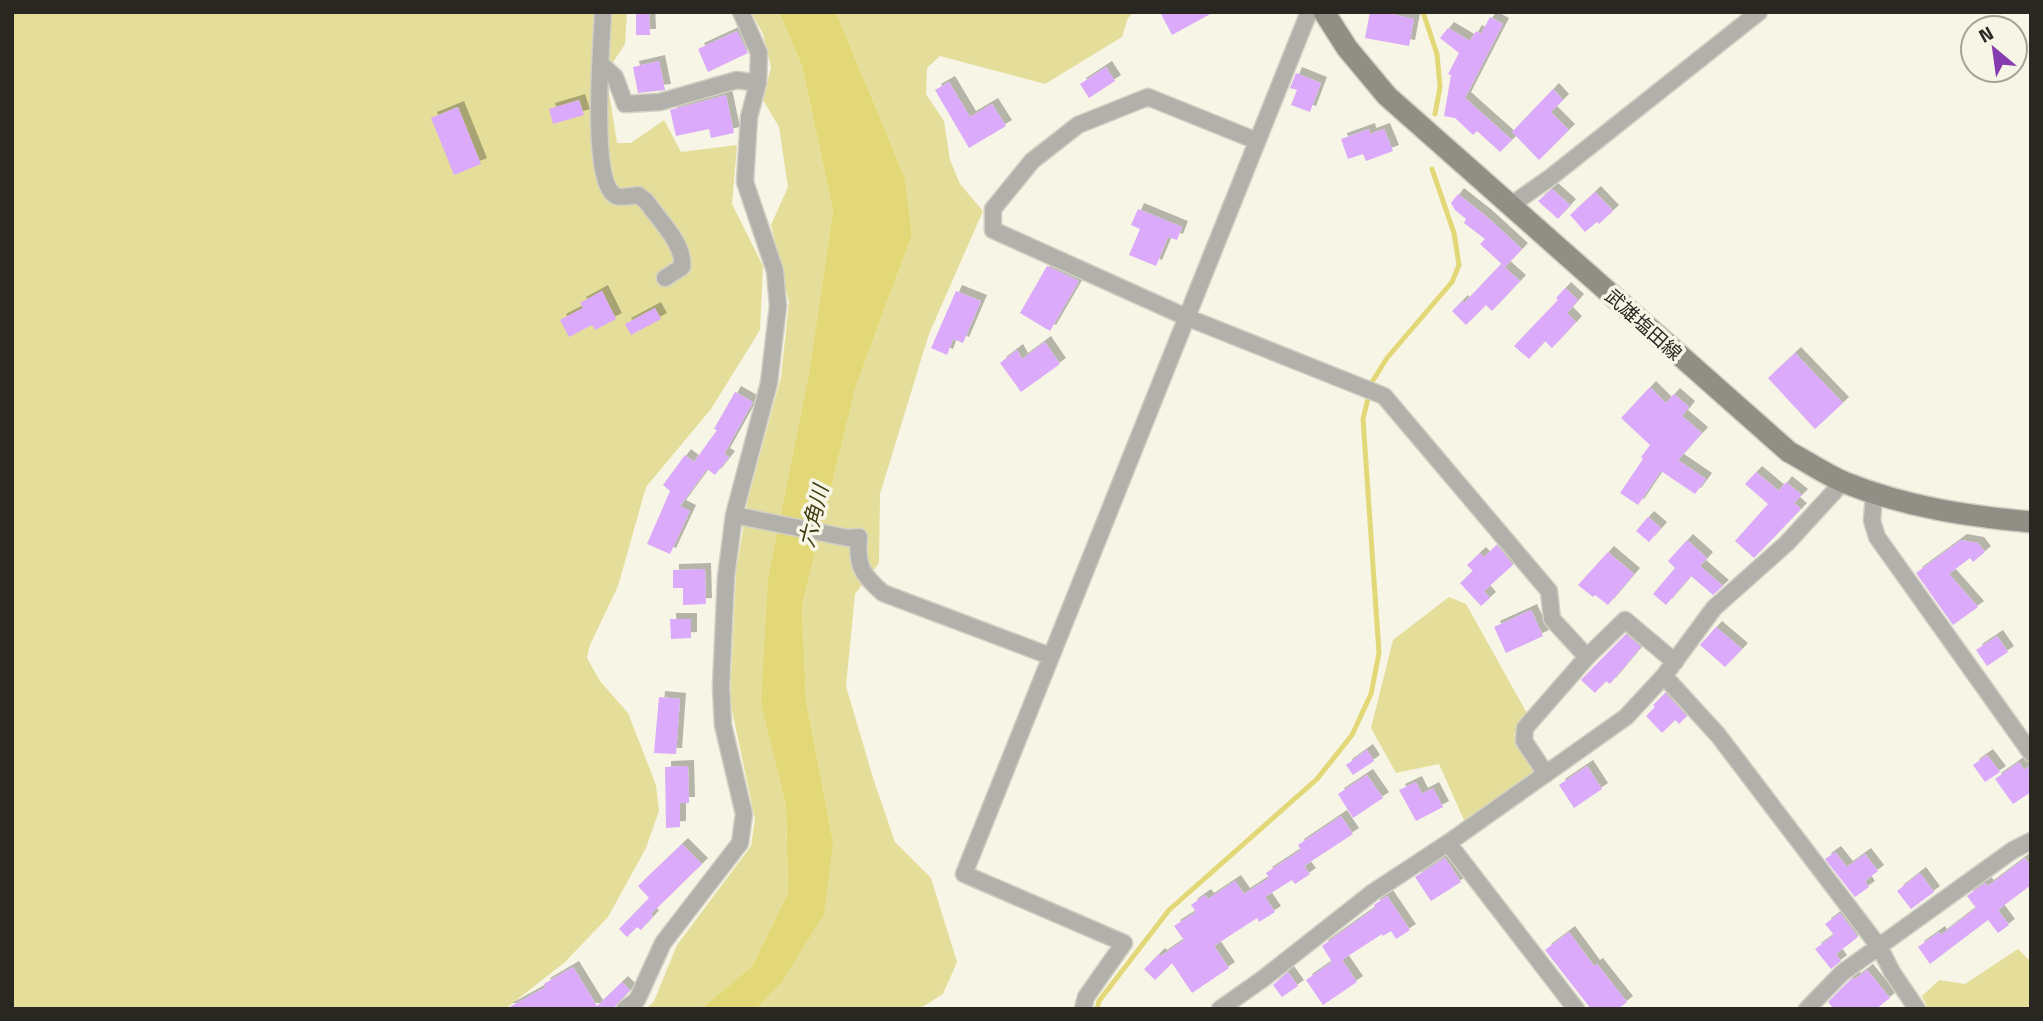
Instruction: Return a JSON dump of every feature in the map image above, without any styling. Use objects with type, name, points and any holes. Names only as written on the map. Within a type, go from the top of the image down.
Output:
[{"type":"main road","name":"武雄塩田線","points":[[1324,12],[1347,48],[1387,96],[1789,452],[1843,482],[1920,507],[1972,517],[2031,522]]},
{"type":"street","points":[[603,12],[599,93],[603,173],[613,194],[618,197],[638,195],[646,201],[679,248],[683,258],[682,267],[665,278]]},
{"type":"street","points":[[625,1009],[637,1000],[663,943],[740,843],[744,814],[723,726],[721,687],[726,577],[769,383],[778,306],[775,271],[745,182],[749,117],[758,83],[759,53],[741,12]]},
{"type":"street","points":[[1083,1009],[1086,997],[1124,943],[964,874],[1309,12]]},
{"type":"street","points":[[1511,205],[1551,177],[1759,12]]},
{"type":"street","points":[[601,64],[615,77],[625,104],[660,102],[737,80],[758,83]]},
{"type":"street","points":[[1257,141],[1148,97],[1078,125],[1032,161],[993,209],[993,230],[1186,317],[1384,396],[1549,591],[1552,619],[1587,657]]},
{"type":"street","points":[[1220,1009],[1372,893],[1448,843],[1626,717],[1664,676],[1714,608],[1787,543],[1843,482]]},
{"type":"street","points":[[1874,493],[1872,521],[1877,537],[2031,752]]},
{"type":"street","points":[[738,517],[848,538],[859,537],[857,556],[868,580],[883,593],[1050,656]]},
{"type":"street","points":[[1546,774],[1524,741],[1525,729],[1587,657],[1625,620],[1675,662]]},
{"type":"street","points":[[1664,676],[1718,736],[1880,948],[1892,972],[1917,1009]]},
{"type":"street","points":[[1807,1009],[1842,973],[2013,850],[2031,841]]},
{"type":"street","points":[[1448,843],[1576,1009]]},
{"type":"shaded area","points":[[12,12],[627,12],[625,44],[606,73],[617,143],[631,143],[664,120],[681,152],[737,145],[732,204],[763,266],[760,330],[711,409],[646,487],[618,586],[590,645],[587,658],[600,681],[628,713],[656,785],[659,811],[646,848],[608,917],[565,962],[505,1009],[12,1009]]},
{"type":"shaded area","points":[[751,12],[779,12],[802,66],[833,211],[761,702],[786,807],[788,893],[752,966],[701,1009],[646,1009],[654,1001],[677,945],[751,846],[755,819],[730,701],[736,572],[748,499],[781,377],[789,302],[771,225],[788,187],[779,127],[763,100],[771,67],[763,34]]},
{"type":"shaded area","points":[[836,12],[1134,12],[1128,18],[1122,37],[1045,84],[940,56],[927,68],[926,94],[944,121],[950,160],[960,184],[983,211],[929,334],[880,494],[879,563],[855,594],[846,686],[895,842],[931,878],[957,962],[943,994],[919,1009],[756,1009],[781,983],[833,841],[806,700],[802,606],[856,386],[912,235],[905,178]]},
{"type":"shaded area","points":[[1449,597],[1466,604],[1528,715],[1514,735],[1537,772],[1464,820],[1439,764],[1396,773],[1371,728],[1393,640]]},
{"type":"shaded area","points":[[2018,949],[2031,962],[2031,1009],[1928,1009],[1922,996],[1939,980],[1965,984]]},
{"type":"water","name":"六角川","points":[[779,12],[836,12],[905,178],[912,235],[856,386],[802,606],[806,700],[833,841],[824,914],[781,983],[756,1009],[701,1009],[752,966],[788,893],[786,807],[761,703],[768,580],[808,380],[833,211],[802,66]]},
{"type":"building","points":[[636,12],[649,12],[650,35],[636,35]]},
{"type":"building","points":[[1160,12],[1214,12],[1172,35]]},
{"type":"building","points":[[1370,12],[1414,19],[1409,46],[1365,38]]},
{"type":"building","points":[[1490,17],[1503,24],[1465,98],[1512,140],[1500,152],[1477,131],[1473,135],[1455,118],[1444,116],[1451,75],[1448,74],[1459,53],[1440,38],[1448,28],[1470,41],[1476,31],[1481,34]]},
{"type":"building","points":[[737,31],[748,53],[708,72],[698,49]]},
{"type":"building","points":[[659,61],[665,90],[638,93],[633,67]]},
{"type":"building","points":[[1106,67],[1115,81],[1089,98],[1080,84]]},
{"type":"building","points":[[1296,73],[1321,83],[1310,112],[1291,105],[1297,90],[1290,88]]},
{"type":"building","points":[[949,82],[970,117],[992,104],[1006,126],[969,148],[935,90]]},
{"type":"building","points":[[1553,89],[1563,100],[1551,112],[1569,130],[1539,160],[1512,132]]},
{"type":"building","points":[[726,95],[734,133],[711,138],[709,129],[676,136],[670,110]]},
{"type":"building","points":[[579,100],[584,115],[553,124],[549,109]]},
{"type":"building","points":[[458,107],[481,164],[454,175],[431,118]]},
{"type":"building","points":[[1369,129],[1370,134],[1384,129],[1393,151],[1366,161],[1363,154],[1348,159],[1341,139]]},
{"type":"building","points":[[1552,189],[1570,205],[1558,219],[1538,201]]},
{"type":"building","points":[[1595,192],[1613,211],[1585,232],[1570,215]]},
{"type":"building","points":[[1458,194],[1522,249],[1505,267],[1480,244],[1485,239],[1464,223],[1466,219],[1455,210],[1451,203]]},
{"type":"building","points":[[1138,209],[1182,227],[1177,240],[1168,237],[1156,266],[1129,255],[1140,229],[1131,225]]},
{"type":"building","points":[[1501,264],[1520,281],[1492,311],[1486,305],[1466,325],[1452,311],[1462,301],[1464,303]]},
{"type":"building","points":[[1047,266],[1079,281],[1050,331],[1020,313]]},
{"type":"building","points":[[1565,288],[1578,300],[1567,313],[1576,322],[1552,348],[1545,341],[1529,359],[1514,346],[1558,300],[1556,298]]},
{"type":"building","points":[[602,291],[616,319],[595,330],[592,325],[569,337],[560,320],[583,308],[580,303]]},
{"type":"building","points":[[956,291],[981,301],[963,343],[953,339],[947,355],[931,348]]},
{"type":"building","points":[[655,308],[661,319],[631,335],[625,324]]},
{"type":"building","points":[[1045,342],[1060,364],[1021,392],[1000,363],[1017,350],[1022,359]]},
{"type":"building","points":[[1795,353],[1843,403],[1815,429],[1768,378]]},
{"type":"building","points":[[1650,387],[1666,403],[1674,394],[1689,407],[1682,416],[1702,433],[1678,460],[1706,479],[1695,494],[1661,471],[1638,505],[1620,493],[1650,445],[1621,418]]},
{"type":"building","points":[[735,392],[753,402],[724,454],[729,457],[715,475],[707,469],[680,506],[690,511],[670,554],[647,544],[670,491],[663,485],[685,455],[694,462],[717,430],[714,429]]},
{"type":"building","points":[[1756,472],[1779,491],[1786,482],[1802,495],[1794,503],[1801,509],[1754,558],[1735,541],[1768,504],[1745,484]]},
{"type":"building","points":[[1648,517],[1661,528],[1649,542],[1636,531]]},
{"type":"building","points":[[1687,540],[1707,558],[1700,566],[1723,586],[1713,595],[1691,576],[1666,605],[1653,594],[1675,568],[1668,561]]},
{"type":"building","points":[[1961,540],[1978,543],[1985,552],[1973,562],[1970,558],[1949,574],[1978,607],[1953,625],[1916,573]]},
{"type":"building","points":[[1497,545],[1513,565],[1484,591],[1490,598],[1481,606],[1460,583],[1473,571],[1467,565],[1480,553],[1484,557]]},
{"type":"building","points":[[1608,552],[1634,574],[1608,605],[1578,585]]},
{"type":"building","points":[[705,569],[706,604],[683,605],[683,588],[673,588],[673,570]]},
{"type":"building","points":[[1531,610],[1543,636],[1506,653],[1494,627]]},
{"type":"building","points":[[670,619],[691,619],[691,638],[671,639]]},
{"type":"building","points":[[1716,627],[1742,649],[1725,667],[1700,645]]},
{"type":"building","points":[[1626,634],[1641,647],[1610,684],[1606,681],[1595,693],[1581,680]]},
{"type":"building","points":[[1997,636],[2008,652],[1987,666],[1976,650]]},
{"type":"building","points":[[1665,693],[1687,716],[1679,724],[1675,720],[1662,733],[1646,716]]},
{"type":"building","points":[[659,697],[680,699],[676,754],[654,753]]},
{"type":"building","points":[[1367,750],[1374,761],[1353,775],[1346,765]]},
{"type":"building","points":[[1987,755],[2000,772],[1985,782],[1973,765]]},
{"type":"building","points":[[2019,762],[2024,770],[2031,765],[2031,792],[2013,804],[1995,779]]},
{"type":"building","points":[[688,766],[689,803],[680,803],[680,827],[666,828],[665,767]]},
{"type":"building","points":[[1587,766],[1602,789],[1574,808],[1559,785]]},
{"type":"building","points":[[1367,775],[1383,798],[1353,818],[1338,794]]},
{"type":"building","points":[[1416,782],[1422,794],[1433,788],[1443,807],[1416,821],[1399,790]]},
{"type":"building","points":[[1341,816],[1353,834],[1304,866],[1310,874],[1295,884],[1292,880],[1265,897],[1275,912],[1259,922],[1257,918],[1214,946],[1229,968],[1192,993],[1172,963],[1155,980],[1144,969],[1159,954],[1161,956],[1184,940],[1174,926],[1196,912],[1191,905],[1205,895],[1208,899],[1235,881],[1244,894],[1269,878],[1266,873],[1301,850],[1298,845]]},
{"type":"building","points":[[682,844],[702,864],[651,914],[653,916],[641,930],[637,927],[627,937],[619,929],[649,898],[638,886]]},
{"type":"building","points":[[1835,852],[1847,867],[1865,854],[1878,871],[1865,881],[1869,887],[1855,897],[1825,859]]},
{"type":"building","points":[[1445,858],[1461,882],[1431,901],[1415,877]]},
{"type":"building","points":[[2025,858],[2031,866],[2031,885],[1998,910],[2009,925],[1998,933],[1988,920],[1930,964],[1918,947],[1939,932],[1941,935],[1976,908],[1967,896],[1985,883],[1988,886]]},
{"type":"building","points":[[1920,873],[1934,892],[1911,909],[1897,891]]},
{"type":"building","points":[[1387,896],[1410,930],[1396,939],[1391,931],[1383,936],[1382,934],[1342,960],[1357,982],[1323,1005],[1306,980],[1332,962],[1322,946],[1375,908],[1374,905]]},
{"type":"building","points":[[1840,913],[1858,937],[1836,954],[1841,961],[1831,969],[1815,949],[1834,935],[1825,924]]},
{"type":"building","points":[[1569,932],[1594,966],[1597,964],[1627,1002],[1618,1009],[1591,1009],[1545,950]]},
{"type":"building","points":[[573,967],[597,1006],[622,982],[630,990],[613,1009],[506,1009],[546,987],[544,984]]},
{"type":"building","points":[[1867,970],[1890,998],[1876,1009],[1834,1009],[1828,1002],[1849,981]]},
{"type":"building","points":[[1288,972],[1298,986],[1282,997],[1273,985]]},
{"type":"waterway","points":[[1423,12],[1437,54],[1440,87],[1435,114]]},
{"type":"waterway","points":[[1097,1009],[1099,1001],[1169,910],[1317,779],[1352,735],[1371,694],[1379,653],[1363,419],[1372,382],[1387,358],[1452,282],[1459,265],[1454,233],[1432,169]]}]
